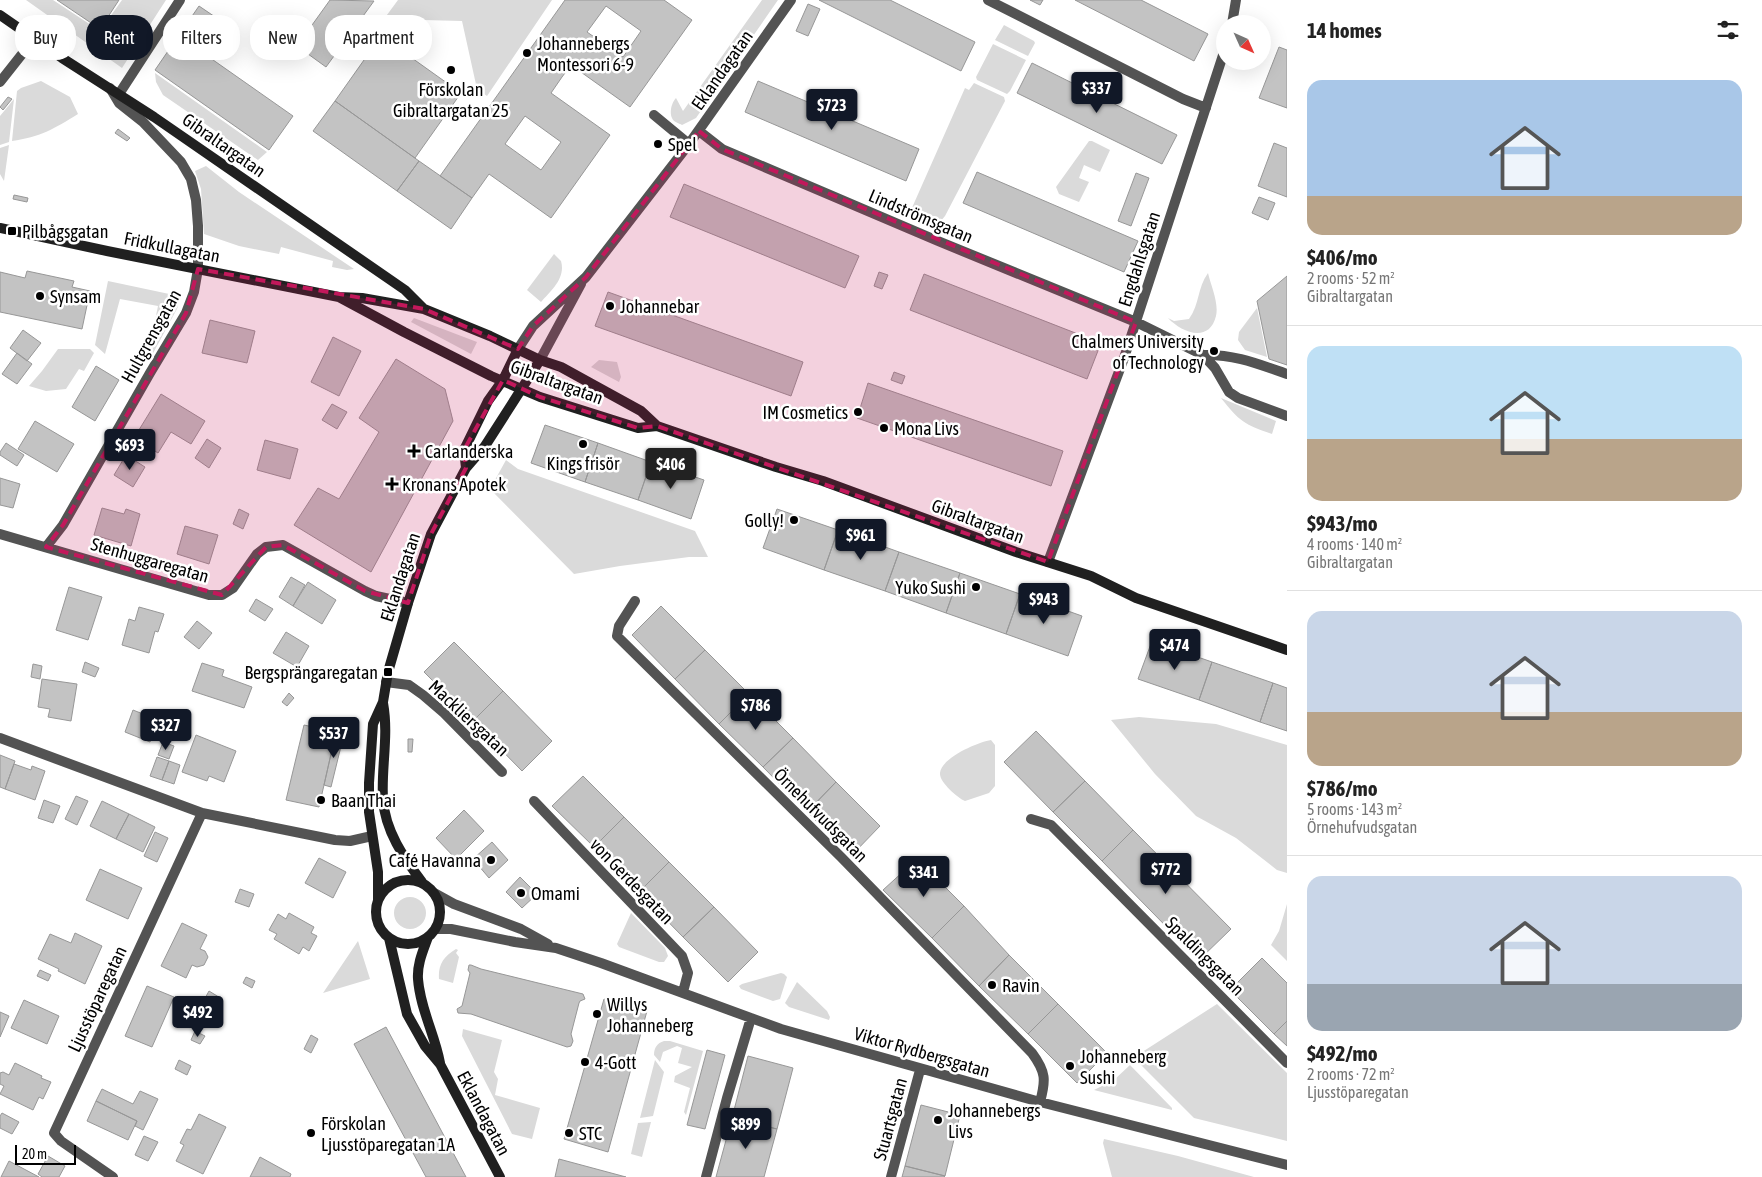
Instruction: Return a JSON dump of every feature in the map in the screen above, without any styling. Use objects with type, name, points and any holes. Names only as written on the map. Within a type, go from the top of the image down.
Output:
[{"type":"street","points":[[114,91],[180,0]]},
{"type":"street","name":"Eklandagatan","points":[[500,1177],[440,1064],[425,1046],[407,1014],[389,938],[377,921],[378,872],[372,836],[369,783],[373,724],[383,702],[386,682],[408,602],[431,534],[466,468],[485,446],[520,388],[540,360],[586,277],[690,144],[791,0]]},
{"type":"street","points":[[988,0],[1176,95],[1206,108]]},
{"type":"street","points":[[1234,15],[1236,0]]},
{"type":"street","name":"Gibraltargatan","points":[[0,15],[15,26]]},
{"type":"street","points":[[0,82],[17,60]]},
{"type":"street","name":"Gibraltargatan","points":[[66,60],[405,290],[424,309]]},
{"type":"street","name":"Engdahlsgatan","points":[[1048,562],[1136,322],[1218,70]]},
{"type":"street","name":"Hultgrensgatan","points":[[46,546],[63,525],[186,314],[194,292],[198,269],[196,200],[191,179],[181,162],[143,122],[119,103],[114,91]]},
{"type":"street","points":[[654,115],[690,144]]},
{"type":"street","name":"Lindströmsgatan","points":[[699,131],[722,149],[929,238],[1136,322],[1203,355]]},
{"type":"street","name":"Fridkullagatan","points":[[0,228],[339,296]]},
{"type":"street","name":"Eklandagatan","points":[[466,468],[464,450],[488,401],[503,380],[518,349],[533,326],[586,277]]},
{"type":"street","name":"Gibraltargatan","points":[[339,296],[362,298],[424,309],[561,368],[641,411],[657,426],[823,481],[1016,552],[1092,576],[1136,598],[1287,650]]},
{"type":"street","name":"Gibraltargatan","points":[[339,296],[397,328],[540,397],[638,428],[657,426]]},
{"type":"street","points":[[1203,355],[1238,357],[1287,374]]},
{"type":"street","points":[[1203,355],[1215,368],[1229,392],[1238,398],[1287,416]]},
{"type":"street","name":"Stenhuggaregatan","points":[[0,534],[208,595],[222,595],[233,588],[257,554],[266,547],[283,545],[364,591],[376,596],[408,602]]},
{"type":"street","name":"Örnehufvudsgatan","points":[[635,601],[619,626],[617,636],[841,856],[1032,1053],[1043,1068],[1045,1081],[1040,1102]]},
{"type":"street","name":"Mackliersgatan","points":[[386,682],[409,685],[423,695],[502,772]]},
{"type":"street","name":"Eklandagatan","points":[[383,702],[386,721],[383,800],[389,826],[402,856],[423,883],[434,893]]},
{"type":"street","points":[[0,738],[202,813],[335,840],[350,841],[372,836]]},
{"type":"street","name":"von Gerdesgatan","points":[[534,801],[682,956],[688,973],[683,992]]},
{"type":"street","name":"Ljusstöparegatan","points":[[113,1177],[61,1141],[54,1133],[202,813]]},
{"type":"street","name":"Spaldingsgatan","points":[[1031,819],[1051,825],[1287,1063]]},
{"type":"street","points":[[378,901],[387,888],[396,882],[413,880],[423,883]]},
{"type":"street","points":[[434,893],[440,910],[440,920],[436,928]]},
{"type":"street","name":"Viktor Rydbergsgatan","points":[[434,893],[454,904],[520,929],[556,948],[683,992],[781,1030],[920,1070],[1287,1166]]},
{"type":"street","name":"Eklandagatan","points":[[436,928],[428,937],[419,962],[418,979],[423,1006],[436,1044],[440,1064]]},
{"type":"street","name":"Viktor Rydbergsgatan","points":[[436,928],[556,948]]},
{"type":"street","points":[[389,938],[408,944],[419,942],[428,937]]},
{"type":"street","points":[[706,1177],[726,1098],[751,1018]]},
{"type":"street","name":"Stuartsgatan","points":[[891,1177],[920,1070]]},
{"type":"highlighted area","points":[[699,131],[722,149],[1136,322],[1048,562],[657,426],[638,428],[540,397],[503,380],[464,450],[466,468],[431,534],[408,603],[365,591],[283,545],[266,547],[222,595],[46,547],[63,525],[186,313],[198,269],[424,309],[518,349],[533,326],[586,277]]},
{"type":"shaded area","points":[[26,0],[53,0],[76,15],[47,15]]},
{"type":"shaded area","points":[[122,0],[166,0],[153,20],[153,15],[111,15]]},
{"type":"shaded area","points":[[398,0],[552,0],[487,96],[477,89],[462,21],[432,20],[432,15],[387,15]]},
{"type":"shaded area","points":[[762,0],[778,0],[696,118],[682,125],[675,121],[671,116],[671,107],[676,98],[683,111]]},
{"type":"shaded area","points":[[76,15],[86,22],[86,42],[76,35]]},
{"type":"shaded area","points":[[1004,25],[1034,41],[1035,43],[1028,56],[995,40]]},
{"type":"shaded area","points":[[993,44],[1026,60],[1007,94],[977,80],[976,77]]},
{"type":"shaded area","points":[[111,60],[127,60],[122,68]]},
{"type":"shaded area","points":[[155,73],[267,152],[258,160],[163,95],[156,82]]},
{"type":"shaded area","points":[[41,81],[70,97],[78,114],[46,132],[12,141],[17,91]]},
{"type":"shaded area","points":[[974,83],[1004,97],[1005,101],[945,216],[940,222],[911,210],[965,88],[969,90]]},
{"type":"shaded area","points":[[14,99],[9,142],[0,145],[0,116]]},
{"type":"shaded area","points":[[1089,141],[1110,150],[1100,172],[1084,165],[1079,178],[1089,182],[1079,202],[1059,194],[1056,187]]},
{"type":"shaded area","points":[[9,145],[4,181],[0,174],[0,148]]},
{"type":"shaded area","points":[[206,166],[239,192],[354,269],[347,270],[332,267],[333,261],[281,247],[279,254],[239,246],[204,234],[201,189],[195,171]]},
{"type":"shaded area","points":[[554,254],[561,261],[560,279],[541,302],[527,290]]},
{"type":"shaded area","points":[[1208,273],[1216,300],[1217,311],[1212,325],[1201,333],[1194,333],[1180,328],[1168,318],[1174,321],[1189,319]]},
{"type":"shaded area","points":[[108,281],[174,295],[177,298],[178,307],[151,357],[148,354],[158,306],[120,299],[105,354],[95,345]]},
{"type":"shaded area","points":[[1257,308],[1267,357],[1245,350],[1238,340],[1239,332]]},
{"type":"shaded area","points":[[414,318],[477,342],[471,354],[411,322]]},
{"type":"shaded area","points":[[58,349],[90,349],[94,353],[84,371],[79,369],[66,389],[46,391],[29,386],[42,371]]},
{"type":"shaded area","points":[[599,360],[617,362],[621,377],[619,382],[591,367]]},
{"type":"shaded area","points":[[1221,398],[1276,421],[1272,434],[1243,421]]},
{"type":"shaded area","points":[[506,460],[518,469],[695,531],[708,557],[689,557],[574,574],[490,489]]},
{"type":"shaded area","points":[[1139,717],[1216,724],[1287,745],[1287,873],[1277,870],[1236,838],[1196,816],[1155,774],[1111,720]]},
{"type":"shaded area","points":[[991,740],[995,745],[995,786],[989,793],[965,801],[958,797],[942,781],[940,773],[942,767],[953,756]]},
{"type":"shaded area","points":[[410,897],[416,898],[421,902],[425,907],[425,919],[421,924],[416,928],[410,929],[404,928],[399,924],[395,919],[394,913],[395,907],[399,902],[404,898]]},
{"type":"shaded area","points":[[1287,904],[1287,961],[1271,945],[1279,931]]},
{"type":"shaded area","points":[[631,913],[665,948],[668,956],[664,962],[659,962],[619,947],[617,944]]},
{"type":"shaded area","points":[[358,941],[370,979],[323,993]]},
{"type":"shaded area","points":[[456,949],[458,950],[456,953],[459,957],[453,983],[439,979],[439,970],[442,962]]},
{"type":"shaded area","points":[[781,973],[787,977],[780,999],[773,1001],[741,989],[739,986],[742,984]]},
{"type":"shaded area","points":[[797,982],[827,1011],[830,1017],[829,1020],[789,1007],[785,1003]]},
{"type":"shaded area","points":[[1217,1004],[1287,1073],[1287,1141],[1194,1118],[1136,1060],[1136,1056]]},
{"type":"shaded area","points":[[463,1029],[502,1040],[494,1072],[498,1079],[495,1095],[540,1108],[532,1139],[512,1134],[462,1036]]},
{"type":"shaded area","points":[[664,1041],[703,1051],[686,1115],[684,1112],[690,1088],[674,1082],[675,1076],[692,1067],[678,1063],[682,1048],[677,1046],[663,1052],[660,1062],[654,1055],[656,1046]]},
{"type":"shaded area","points":[[655,1060],[664,1072],[653,1116],[640,1118]]},
{"type":"shaded area","points":[[1130,1065],[1172,1110],[1094,1090],[1114,1080]]},
{"type":"shaded area","points":[[651,1122],[642,1157],[631,1154],[638,1123]]},
{"type":"shaded area","points":[[1104,1139],[1178,1156],[1254,1177],[1112,1177],[1103,1143]]},
{"type":"building","points":[[57,0],[119,0],[109,15],[86,15],[86,20]]},
{"type":"building","points":[[330,0],[374,1],[364,15],[325,15],[325,60],[331,60],[326,67],[315,59],[315,21]]},
{"type":"building","points":[[565,0],[664,0],[692,20],[630,107],[571,65],[562,77],[551,93],[610,135],[551,218],[489,174],[472,198],[440,176]],"holes":[[[606,6],[641,31],[623,57],[587,32]],[[525,116],[561,142],[541,170],[505,144]]]},
{"type":"building","points":[[819,0],[890,0],[975,42],[961,71]]},
{"type":"building","points":[[1030,0],[1043,0],[1040,5]]},
{"type":"building","points":[[1075,0],[1141,0],[1208,34],[1194,61]]},
{"type":"building","points":[[808,4],[820,9],[808,36],[796,31]]},
{"type":"building","points":[[199,6],[212,15],[193,15]]},
{"type":"building","points":[[1279,47],[1287,50],[1287,108],[1259,98]]},
{"type":"building","points":[[163,58],[163,60],[213,60],[293,116],[269,150],[155,70]]},
{"type":"building","points":[[364,60],[415,60],[461,93],[415,158],[335,101]]},
{"type":"building","points":[[1032,63],[1177,135],[1162,164],[1017,93]]},
{"type":"building","points":[[758,81],[919,149],[906,181],[745,112]]},
{"type":"building","points":[[8,97],[12,99],[3,110],[0,107]]},
{"type":"building","points":[[335,101],[419,161],[397,191],[313,131]]},
{"type":"building","points":[[118,129],[130,138],[127,141],[115,133]]},
{"type":"building","points":[[1274,143],[1287,148],[1287,197],[1258,186]]},
{"type":"building","points":[[419,161],[472,198],[451,229],[397,191]]},
{"type":"building","points":[[977,172],[1138,241],[1124,272],[963,203]]},
{"type":"building","points":[[1136,173],[1149,178],[1131,226],[1118,221]]},
{"type":"building","points":[[684,184],[859,256],[845,288],[670,217]]},
{"type":"building","points":[[14,195],[28,198],[27,202],[13,199]]},
{"type":"building","points":[[1259,197],[1275,203],[1268,220],[1252,213]]},
{"type":"building","points":[[27,271],[74,281],[72,287],[90,291],[82,329],[0,312],[0,272],[25,278]]},
{"type":"building","points":[[879,272],[888,275],[882,289],[874,286]]},
{"type":"building","points":[[924,274],[1101,343],[1087,379],[910,310]]},
{"type":"building","points":[[1287,276],[1287,365],[1269,359],[1257,301]]},
{"type":"building","points":[[608,292],[803,362],[791,396],[595,326]]},
{"type":"building","points":[[210,320],[255,331],[247,363],[202,353]]},
{"type":"building","points":[[23,330],[41,343],[27,361],[10,348]]},
{"type":"building","points":[[333,337],[361,351],[339,396],[311,382]]},
{"type":"building","points":[[17,353],[32,364],[17,384],[2,374]]},
{"type":"building","points":[[396,359],[445,389],[453,421],[371,572],[294,525],[318,488],[339,499],[379,432],[359,418]]},
{"type":"building","points":[[96,366],[119,380],[95,421],[72,407]]},
{"type":"building","points":[[894,372],[905,376],[902,384],[891,380]]},
{"type":"building","points":[[868,383],[1063,451],[1051,486],[857,418]]},
{"type":"building","points":[[161,394],[205,421],[191,444],[171,432],[158,453],[134,438]]},
{"type":"building","points":[[332,404],[347,412],[337,429],[322,420]]},
{"type":"building","points":[[35,421],[74,444],[57,472],[18,449]]},
{"type":"building","points":[[545,425],[598,443],[585,482],[531,463]]},
{"type":"building","points":[[207,439],[221,448],[209,468],[195,458]]},
{"type":"building","points":[[265,440],[298,449],[290,479],[257,470]]},
{"type":"building","points":[[6,443],[24,455],[17,466],[0,455]]},
{"type":"building","points":[[598,443],[651,462],[638,500],[585,482]]},
{"type":"building","points":[[126,455],[145,467],[133,487],[114,475]]},
{"type":"building","points":[[651,462],[704,480],[691,519],[638,500]]},
{"type":"building","points":[[0,478],[20,484],[13,508],[0,505]]},
{"type":"building","points":[[102,508],[124,514],[126,509],[140,514],[131,546],[94,535]]},
{"type":"building","points":[[239,509],[249,514],[243,529],[233,524]]},
{"type":"building","points":[[777,509],[838,530],[824,570],[763,548]]},
{"type":"building","points":[[185,526],[218,535],[209,564],[177,554]]},
{"type":"building","points":[[838,530],[899,552],[885,591],[824,570]]},
{"type":"building","points":[[899,552],[960,573],[946,613],[885,591]]},
{"type":"building","points":[[960,573],[1020,594],[1006,634],[946,613]]},
{"type":"building","points":[[291,577],[305,585],[293,606],[279,597]]},
{"type":"building","points":[[308,582],[336,600],[322,624],[293,606]]},
{"type":"building","points":[[69,587],[102,597],[88,640],[56,630]]},
{"type":"building","points":[[1020,594],[1082,616],[1068,656],[1006,634]]},
{"type":"building","points":[[256,599],[273,609],[265,621],[249,611]]},
{"type":"building","points":[[661,606],[705,650],[675,679],[632,635]]},
{"type":"building","points":[[139,607],[164,614],[158,632],[155,631],[149,653],[122,645],[129,619],[135,621]]},
{"type":"building","points":[[197,621],[212,633],[199,649],[184,637]]},
{"type":"building","points":[[286,632],[309,646],[297,667],[273,653]]},
{"type":"building","points":[[1152,641],[1212,662],[1199,700],[1138,679]]},
{"type":"building","points":[[454,642],[503,691],[473,721],[424,672]]},
{"type":"building","points":[[705,650],[749,694],[719,724],[675,679]]},
{"type":"building","points":[[85,662],[99,668],[95,677],[82,672]]},
{"type":"building","points":[[1212,662],[1273,683],[1260,722],[1199,700]]},
{"type":"building","points":[[202,663],[224,670],[222,676],[252,687],[244,708],[192,691]]},
{"type":"building","points":[[33,664],[42,666],[40,679],[31,677]]},
{"type":"building","points":[[358,667],[363,668],[359,680],[355,679]]},
{"type":"building","points":[[42,679],[77,684],[71,721],[48,717],[50,709],[38,707]]},
{"type":"building","points":[[1273,683],[1287,688],[1287,731],[1260,722]]},
{"type":"building","points":[[503,691],[552,741],[522,771],[473,721]]},
{"type":"building","points":[[289,693],[294,698],[287,706],[282,702]]},
{"type":"building","points":[[749,694],[793,738],[763,767],[719,724]]},
{"type":"building","points":[[133,710],[158,720],[150,742],[125,732]]},
{"type":"building","points":[[304,725],[336,732],[319,807],[286,800]]},
{"type":"building","points":[[1036,731],[1085,781],[1053,812],[1004,762]]},
{"type":"building","points":[[336,732],[344,734],[331,787],[324,785]]},
{"type":"building","points":[[196,735],[236,751],[224,782],[209,776],[207,781],[182,772]]},
{"type":"building","points":[[793,738],[836,782],[807,812],[763,767]]},
{"type":"building","points":[[408,739],[413,739],[412,752],[408,752]]},
{"type":"building","points":[[163,742],[174,746],[169,759],[158,755]]},
{"type":"building","points":[[0,755],[15,761],[5,789],[0,787]]},
{"type":"building","points":[[157,757],[169,761],[162,780],[150,776]]},
{"type":"building","points":[[169,761],[180,765],[174,784],[162,780]]},
{"type":"building","points":[[14,764],[31,770],[32,766],[45,771],[35,800],[5,789]]},
{"type":"building","points":[[583,776],[624,817],[594,847],[552,806]]},
{"type":"building","points":[[1085,781],[1133,830],[1102,861],[1053,812]]},
{"type":"building","points":[[836,782],[880,826],[851,856],[807,812]]},
{"type":"building","points":[[76,796],[88,801],[77,825],[65,819]]},
{"type":"building","points":[[44,800],[60,806],[53,823],[38,818]]},
{"type":"building","points":[[102,801],[129,814],[116,839],[90,826]]},
{"type":"building","points":[[464,810],[484,831],[456,859],[436,838]]},
{"type":"building","points":[[129,814],[155,827],[143,852],[116,839]]},
{"type":"building","points":[[624,817],[669,862],[639,892],[594,847]]},
{"type":"building","points":[[1133,830],[1231,929],[1199,960],[1102,861]]},
{"type":"building","points":[[155,832],[168,838],[157,862],[144,856]]},
{"type":"building","name":"Café Havanna","points":[[492,842],[508,860],[489,878],[473,859]]},
{"type":"building","points":[[319,858],[346,872],[333,898],[305,883]]},
{"type":"building","points":[[917,859],[964,906],[932,938],[883,890]]},
{"type":"building","points":[[669,862],[714,907],[683,937],[639,892]]},
{"type":"building","points":[[100,869],[142,888],[128,919],[86,900]]},
{"type":"building","name":"Omami","points":[[520,877],[537,894],[522,908],[506,892]]},
{"type":"building","points":[[240,889],[254,894],[249,907],[235,902]]},
{"type":"building","points":[[964,906],[1009,955],[979,986],[932,938]]},
{"type":"building","points":[[714,907],[758,952],[728,982],[683,937]]},
{"type":"building","points":[[289,913],[314,927],[311,933],[317,936],[309,951],[303,947],[299,954],[274,939],[277,934],[269,930],[278,914],[286,919]]},
{"type":"building","points":[[182,923],[207,935],[200,949],[205,951],[208,957],[204,965],[197,967],[192,965],[186,978],[161,966]]},
{"type":"building","points":[[75,933],[102,946],[85,984],[38,959],[50,934],[71,943]]},
{"type":"building","points":[[1009,955],[1058,1004],[1028,1034],[979,986]]},
{"type":"building","points":[[1262,958],[1287,983],[1287,1021],[1274,1034],[1230,990]]},
{"type":"building","points":[[469,965],[583,994],[585,999],[579,1003],[571,1034],[573,1041],[571,1046],[567,1047],[471,1014],[458,1013],[457,1009],[462,1006],[470,973],[468,970]]},
{"type":"building","points":[[40,970],[51,975],[48,981],[37,976]]},
{"type":"building","points":[[246,977],[255,981],[252,988],[243,983]]},
{"type":"building","points":[[147,986],[174,997],[152,1047],[125,1036]]},
{"type":"building","points":[[209,991],[222,999],[216,1009],[203,1002]]},
{"type":"building","points":[[604,999],[647,1011],[608,1152],[564,1139]]},
{"type":"building","points":[[24,1000],[59,1016],[47,1044],[11,1028]]},
{"type":"building","points":[[205,1003],[216,1009],[211,1018],[200,1011]]},
{"type":"building","points":[[1058,1004],[1107,1053],[1077,1083],[1028,1034]]},
{"type":"building","points":[[0,1012],[9,1016],[0,1037]]},
{"type":"building","points":[[1287,1021],[1287,1046],[1274,1034]]},
{"type":"building","points":[[386,1027],[466,1177],[426,1177],[354,1044]]},
{"type":"building","points":[[195,1031],[205,1036],[200,1044],[191,1040]]},
{"type":"building","points":[[311,1035],[318,1039],[311,1053],[304,1049]]},
{"type":"building","points":[[707,1050],[725,1055],[705,1129],[687,1125]]},
{"type":"building","points":[[748,1056],[793,1068],[777,1129],[732,1118]]},
{"type":"building","points":[[179,1060],[191,1066],[187,1075],[175,1069]]},
{"type":"building","points":[[15,1063],[51,1082],[43,1099],[39,1097],[33,1110],[0,1094],[4,1086],[0,1084],[0,1073],[3,1072],[9,1075]]},
{"type":"building","points":[[102,1089],[133,1104],[140,1091],[158,1099],[143,1130],[135,1126],[137,1121],[96,1101]]},
{"type":"building","points":[[96,1101],[137,1121],[128,1140],[87,1121]]},
{"type":"building","points":[[921,1105],[960,1115],[945,1176],[905,1166]]},
{"type":"building","points":[[2,1113],[19,1122],[12,1134],[0,1128],[0,1116]]},
{"type":"building","points":[[199,1114],[226,1127],[203,1174],[176,1161],[184,1145],[180,1143],[187,1129],[191,1130]]},
{"type":"building","points":[[732,1118],[777,1129],[764,1177],[716,1177]]},
{"type":"building","points":[[144,1136],[158,1142],[148,1161],[135,1155]]},
{"type":"building","points":[[48,1156],[65,1166],[59,1177],[42,1177],[38,1174]]},
{"type":"building","points":[[260,1157],[291,1174],[290,1177],[250,1177]]},
{"type":"building","points":[[559,1159],[626,1177],[555,1177]]},
{"type":"building","points":[[9,1161],[39,1177],[1,1177]]},
{"type":"building","points":[[905,1166],[945,1176],[902,1177]]},
{"type":"place","name":"Johannebergs Montessori 6-9","points":[[527,53]]},
{"type":"place","name":"Förskolan Gibraltargatan 25","points":[[451,70]]},
{"type":"place","name":"Spel","points":[[658,144]]},
{"type":"place","name":"Pilbågsgatan","points":[[12,231]]},
{"type":"place","name":"Synsam","points":[[40,296]]},
{"type":"place","name":"Johannebar","points":[[610,306]]},
{"type":"place","name":"Chalmers University of Technology","points":[[1214,351]]},
{"type":"place","name":"IM Cosmetics","points":[[858,412]]},
{"type":"place","name":"Mona Livs","points":[[884,428]]},
{"type":"place","name":"Kings frisör","points":[[583,444]]},
{"type":"place","name":"Carlanderska","points":[[414,451]]},
{"type":"place","name":"Kronans Apotek","points":[[392,484]]},
{"type":"place","name":"Golly!","points":[[794,520]]},
{"type":"place","name":"Yuko Sushi","points":[[976,587]]},
{"type":"place","name":"Bergsprängaregatan","points":[[388,672]]},
{"type":"place","name":"Baan Thai","points":[[321,800]]},
{"type":"place","name":"Café Havanna","points":[[491,860]]},
{"type":"place","name":"Omami","points":[[521,893]]},
{"type":"place","name":"Ravin","points":[[992,985]]},
{"type":"place","name":"Willys Johanneberg","points":[[597,1014]]},
{"type":"place","name":"4-Gott","points":[[585,1062]]},
{"type":"place","name":"Johanneberg Sushi","points":[[1070,1066]]},
{"type":"place","name":"Johannebergs Livs","points":[[938,1120]]},
{"type":"place","name":"Förskolan Ljusstöparegatan 1A","points":[[311,1133]]},
{"type":"place","name":"STC","points":[[569,1133]]}]
